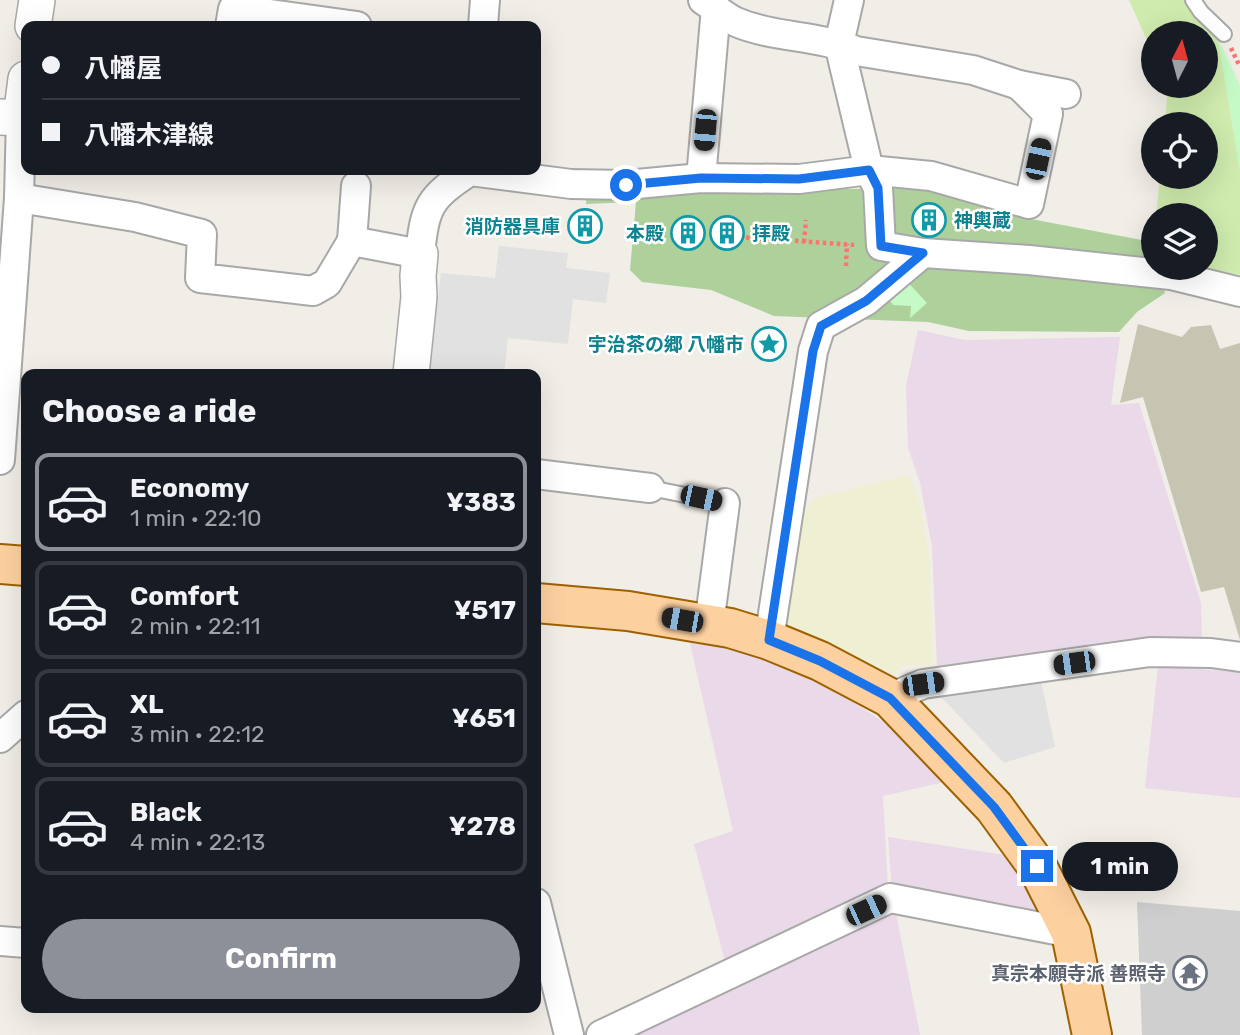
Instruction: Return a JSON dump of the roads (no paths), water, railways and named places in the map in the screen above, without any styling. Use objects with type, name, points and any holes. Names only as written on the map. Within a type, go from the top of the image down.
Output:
[{"type":"main road","points":[[0,564],[21,566]]},
{"type":"main road","points":[[541,603],[628,611],[730,628],[769,640],[820,661],[890,698],[994,807],[1037,866],[1071,933],[1092,1035]]},
{"type":"street","points":[[34,21],[37,0]]},
{"type":"street","points":[[483,21],[485,0]]},
{"type":"street","points":[[849,0],[839,44],[869,170],[878,188],[881,246],[923,253],[1029,260],[1171,275],[1240,292]]},
{"type":"street","points":[[710,4],[735,21],[839,44],[856,51],[973,70],[1019,85],[1066,94]]},
{"type":"street","points":[[701,178],[710,4]]},
{"type":"street","points":[[231,21],[233,9],[321,21]]},
{"type":"street","points":[[506,175],[571,184],[626,185],[701,178],[799,179],[869,170],[932,176],[1029,204],[1048,114],[1019,85]]},
{"type":"street","points":[[0,460],[19,198],[10,118],[21,91]]},
{"type":"street","points":[[412,369],[424,217],[442,189],[463,175]]},
{"type":"street","points":[[19,198],[135,217],[202,234],[200,278],[313,291],[327,283],[352,241],[356,186]]},
{"type":"street","points":[[352,241],[420,254]]},
{"type":"street","points":[[769,640],[813,351],[821,326],[866,301],[923,253]]},
{"type":"street","points":[[541,475],[650,488]]},
{"type":"street","points":[[709,625],[725,503]]},
{"type":"street","points":[[890,698],[923,684],[1150,652],[1211,653],[1240,657]]},
{"type":"street","points":[[0,738],[21,719]]},
{"type":"street","points":[[601,1035],[890,898],[1071,933]]},
{"type":"street","points":[[541,923],[569,1035]]},
{"type":"street","points":[[0,941],[21,943]]},
{"type":"lane","points":[[1193,0],[1201,12],[1224,34]]},
{"type":"lane","points":[[650,488],[725,503]]},
{"type":"place","name":"神輿蔵","points":[[929,220]]},
{"type":"place","name":"消防器具庫","points":[[585,226]]},
{"type":"place","name":"本殿","points":[[688,233]]},
{"type":"place","name":"拝殿","points":[[727,233]]},
{"type":"place","name":"宇治茶の郷 八幡市","points":[[769,344]]},
{"type":"place","name":"真宗本願寺派 善照寺","points":[[1190,973]]}]
